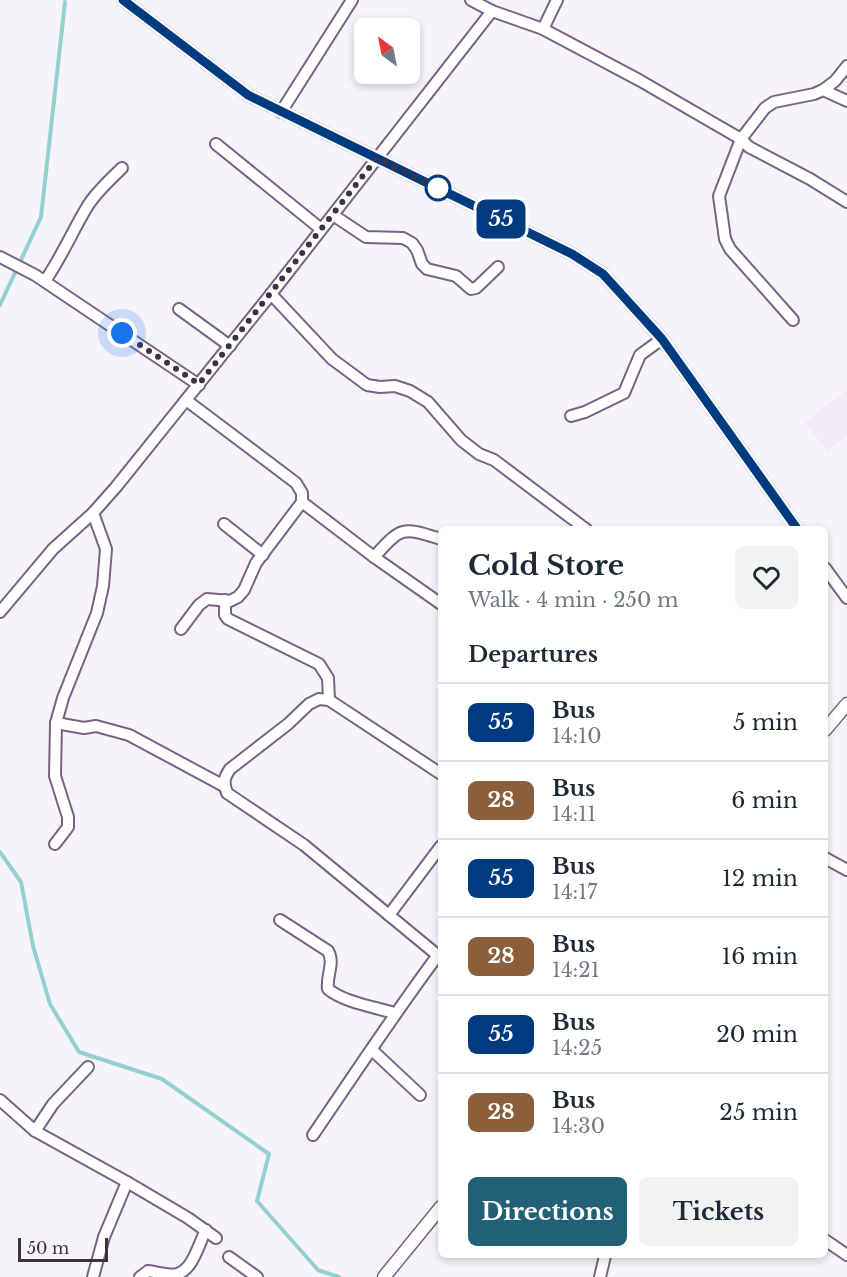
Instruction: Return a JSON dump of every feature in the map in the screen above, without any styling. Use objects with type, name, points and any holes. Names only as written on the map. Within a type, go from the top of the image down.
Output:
[{"type":"street","points":[[123,0],[248,95],[579,259],[603,274],[662,339],[795,526]]},
{"type":"street","points":[[282,112],[352,0]]},
{"type":"street","points":[[471,0],[492,11],[543,29],[639,80],[741,139],[749,147],[810,179],[847,202]]},
{"type":"street","points":[[543,29],[557,0]]},
{"type":"street","points":[[0,612],[53,549],[93,513],[186,400],[492,11]]},
{"type":"street","points":[[793,320],[730,249],[725,239],[719,196],[741,139],[765,108],[774,102],[823,90],[836,81],[847,66]]},
{"type":"street","points":[[823,90],[847,101]]},
{"type":"street","points":[[216,144],[321,229]]},
{"type":"street","points":[[40,278],[59,261],[88,206],[122,168]]},
{"type":"street","points":[[333,215],[366,237],[403,238],[412,243],[422,264],[427,269],[456,276],[471,289],[476,288],[498,267]]},
{"type":"street","points":[[0,257],[40,278],[199,384]]},
{"type":"street","points":[[271,294],[326,353],[367,385],[395,386],[410,391],[428,402],[462,440],[479,454],[494,460],[582,526]]},
{"type":"street","points":[[179,309],[230,346]]},
{"type":"street","points":[[571,416],[585,412],[624,393],[640,355],[662,339]]},
{"type":"street","points":[[181,629],[200,605],[207,600],[230,601],[238,597],[244,590],[256,563],[302,502],[302,493],[296,483],[186,400]]},
{"type":"street","points":[[302,502],[438,602]]},
{"type":"street","points":[[55,844],[68,826],[68,817],[54,776],[56,723],[63,698],[97,613],[103,586],[106,549],[93,513]]},
{"type":"street","points":[[224,524],[262,555]]},
{"type":"street","points":[[374,557],[394,535],[401,531],[418,532],[438,538]]},
{"type":"street","points":[[828,572],[847,598]]},
{"type":"street","points":[[225,600],[225,615],[228,619],[320,664],[328,678],[328,700]]},
{"type":"street","points":[[438,772],[328,700],[319,699],[309,704],[288,724],[230,769],[224,778],[227,793],[304,845],[438,955]]},
{"type":"street","points":[[828,726],[847,704]]},
{"type":"street","points":[[56,723],[84,728],[96,726],[129,735],[224,786]]},
{"type":"street","points":[[389,915],[438,850]]},
{"type":"street","points":[[828,860],[847,870]]},
{"type":"street","points":[[280,920],[328,951],[331,956],[328,989],[334,994],[342,999],[361,1002],[394,1013]]},
{"type":"street","points":[[313,1135],[372,1050],[394,1013],[438,957]]},
{"type":"street","points":[[372,1050],[420,1095]]},
{"type":"street","points":[[35,1131],[57,1099],[88,1067]]},
{"type":"street","points":[[0,1100],[35,1131],[188,1218],[216,1238]]},
{"type":"street","points":[[93,1277],[104,1237],[127,1182]]},
{"type":"street","points":[[384,1277],[438,1211]]},
{"type":"street","points":[[140,1277],[148,1271],[175,1275],[181,1273],[189,1266],[206,1230]]},
{"type":"street","points":[[828,1242],[847,1255]]},
{"type":"street","points":[[229,1257],[257,1277]]},
{"type":"street","points":[[600,1277],[605,1258]]},
{"type":"shaded area","points":[[847,390],[847,436],[827,451],[805,422]]},
{"type":"waterway","points":[[0,305],[41,217],[65,2]]},
{"type":"waterway","points":[[0,852],[21,882],[33,946],[50,1004],[79,1052],[162,1079],[269,1154],[257,1201],[318,1270],[339,1277]]},
{"type":"bus line","name":"55","points":[[123,0],[248,95],[572,254],[603,274],[662,339],[795,526]]},
{"type":"route","points":[[122,333],[199,384],[377,158],[438,188]]}]
